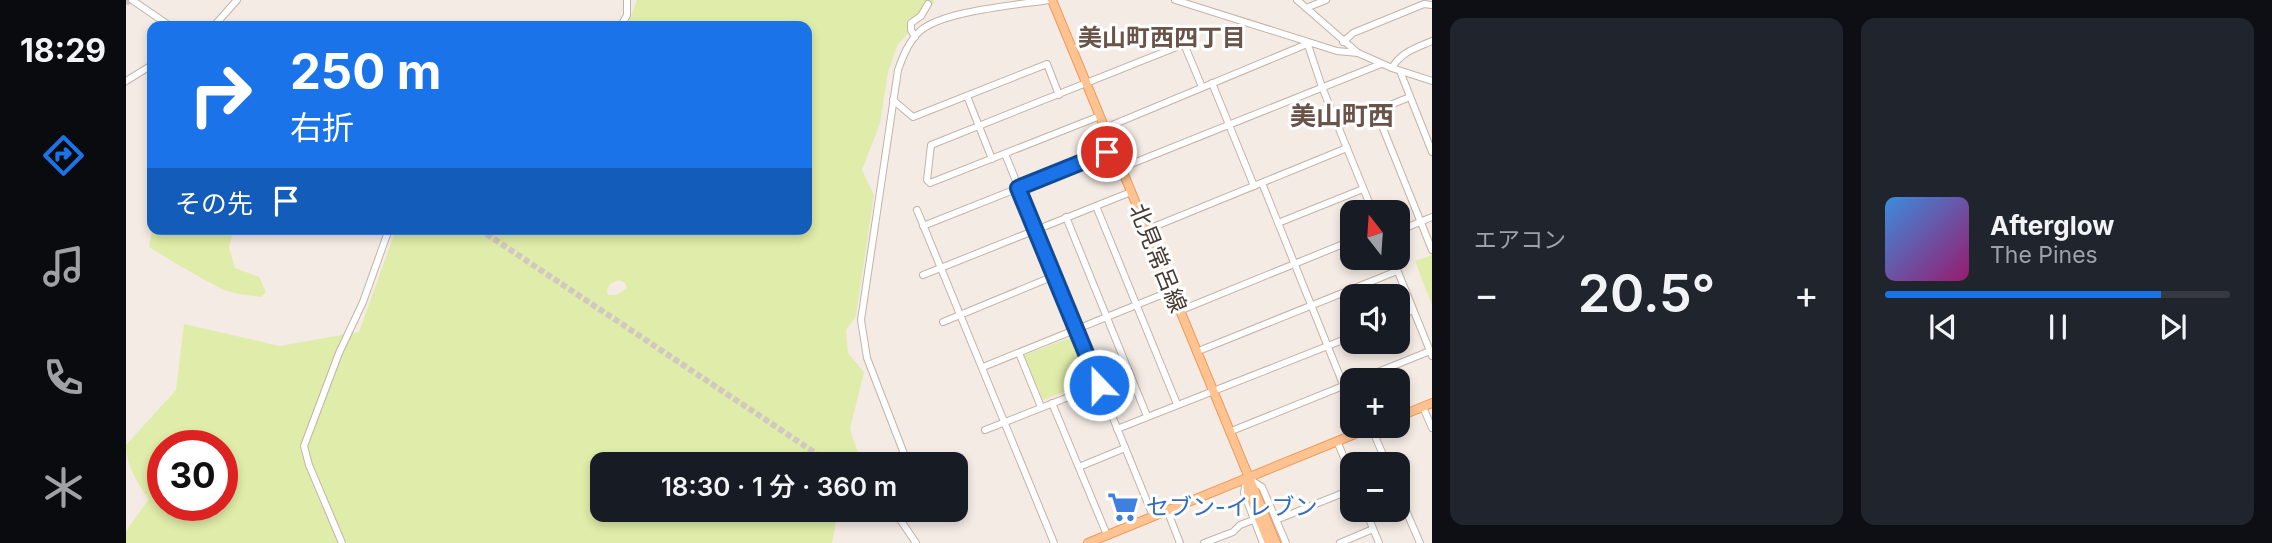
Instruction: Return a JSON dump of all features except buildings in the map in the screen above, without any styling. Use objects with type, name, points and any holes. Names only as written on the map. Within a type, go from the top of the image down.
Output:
[{"type":"main road","name":"北見常呂線","points":[[1050,0],[1276,543]]},
{"type":"main road","points":[[1410,412],[1432,403]]},
{"type":"main road","points":[[1088,543],[1344,438]]},
{"type":"main road","name":"北見常呂線","points":[[1247,477],[1248,492],[1269,543]]},
{"type":"street","points":[[132,0],[163,21]]},
{"type":"street","points":[[218,21],[237,0]]},
{"type":"street","points":[[624,21],[627,15],[627,0]]},
{"type":"street","points":[[903,452],[867,358],[861,320],[898,70],[906,49],[915,37],[934,22],[954,15],[1050,0]]},
{"type":"street","points":[[1175,0],[1307,43],[1358,53]]},
{"type":"street","points":[[1297,0],[1358,53],[1381,64],[1432,81]]},
{"type":"street","points":[[1306,8],[1326,0]]},
{"type":"street","points":[[915,37],[911,23],[927,10],[928,4]]},
{"type":"street","points":[[1343,42],[1353,33],[1424,4],[1432,5]]},
{"type":"street","points":[[1392,68],[1397,58],[1432,41]]},
{"type":"street","points":[[1105,128],[1307,43]]},
{"type":"street","points":[[1307,43],[1368,200]]},
{"type":"street","points":[[1100,116],[930,183],[926,180],[932,145],[1184,44],[1202,87]]},
{"type":"street","points":[[893,100],[913,117],[1047,64],[1059,95]]},
{"type":"street","points":[[1121,168],[1381,64]]},
{"type":"street","points":[[126,81],[147,68]]},
{"type":"street","points":[[1400,71],[1432,152]]},
{"type":"street","points":[[1212,83],[1254,186]]},
{"type":"street","points":[[967,96],[992,159]]},
{"type":"street","points":[[1338,126],[1410,97]]},
{"type":"street","points":[[1376,111],[1432,250]]},
{"type":"street","points":[[1146,230],[1347,148]]},
{"type":"street","points":[[923,226],[1114,150]]},
{"type":"street","points":[[1005,154],[1153,516]]},
{"type":"street","points":[[1262,183],[1340,376]]},
{"type":"street","points":[[1279,223],[1363,188]]},
{"type":"street","points":[[923,275],[1131,192]]},
{"type":"street","points":[[1096,206],[1177,404]]},
{"type":"street","points":[[917,210],[1054,543]]},
{"type":"street","points":[[1066,217],[1147,416]]},
{"type":"street","points":[[1410,226],[1432,217]]},
{"type":"street","points":[[342,543],[309,465],[304,446],[339,353],[363,302],[387,235]]},
{"type":"street","points":[[1179,311],[1340,246]]},
{"type":"street","points":[[1196,352],[1397,271],[1431,353],[1390,368]]},
{"type":"street","points":[[943,322],[1054,276]]},
{"type":"street","points":[[983,367],[1171,291]]},
{"type":"street","points":[[1117,429],[1340,341]]},
{"type":"street","points":[[1019,353],[1041,407]]},
{"type":"street","points":[[985,430],[1099,385]]},
{"type":"street","points":[[1229,432],[1340,388]]},
{"type":"street","points":[[1052,403],[1107,535]]},
{"type":"street","points":[[1423,407],[1432,428]]},
{"type":"street","points":[[1337,442],[1341,452]]},
{"type":"street","points":[[1079,467],[1125,447]]},
{"type":"street","points":[[1262,543],[1244,493],[1247,477],[1262,487],[1286,543]]},
{"type":"street","points":[[1276,520],[1340,494]]},
{"type":"street","points":[[1167,510],[1180,543]]},
{"type":"street","points":[[1204,543],[1253,520]]},
{"type":"street","points":[[1410,520],[1420,543]]},
{"type":"street","points":[[902,522],[916,543]]},
{"type":"street","points":[[1370,522],[1379,543]]},
{"type":"street","points":[[1340,543],[1373,530]]},
{"type":"green space","points":[[637,0],[934,0],[934,3],[908,20],[908,33],[897,46],[888,72],[880,123],[862,170],[874,195],[856,316],[846,330],[848,353],[864,372],[850,429],[857,452],[590,452],[590,522],[836,522],[832,543],[345,543],[341,536],[336,543],[126,543],[126,531],[147,502],[147,521],[238,521],[238,430],[147,430],[147,496],[130,467],[126,445],[176,390],[184,324],[280,346],[359,332],[394,235],[812,235],[812,21],[629,21]],"holes":[[[619,280],[625,283],[627,288],[616,295],[608,295],[610,284]]]},
{"type":"green space","points":[[151,235],[232,235],[229,247],[235,268],[259,277],[266,292],[261,297],[222,289],[149,247]]},
{"type":"green space","points":[[1432,255],[1432,305],[1415,261]]},
{"type":"green space","points":[[1072,337],[1090,382],[1043,400],[1024,355]]},
{"type":"tunnel","points":[[126,4],[129,0]]},
{"type":"tunnel","points":[[488,235],[814,452]]},
{"type":"place","name":"セブン-イレブン","points":[[1123,507]]},
{"type":"district","name":"美山町西四丁目","points":[[1162,37]]},
{"type":"district","name":"美山町西","points":[[1342,115]]},
{"type":"route","points":[[1099,385],[1018,188],[1107,152]]}]
